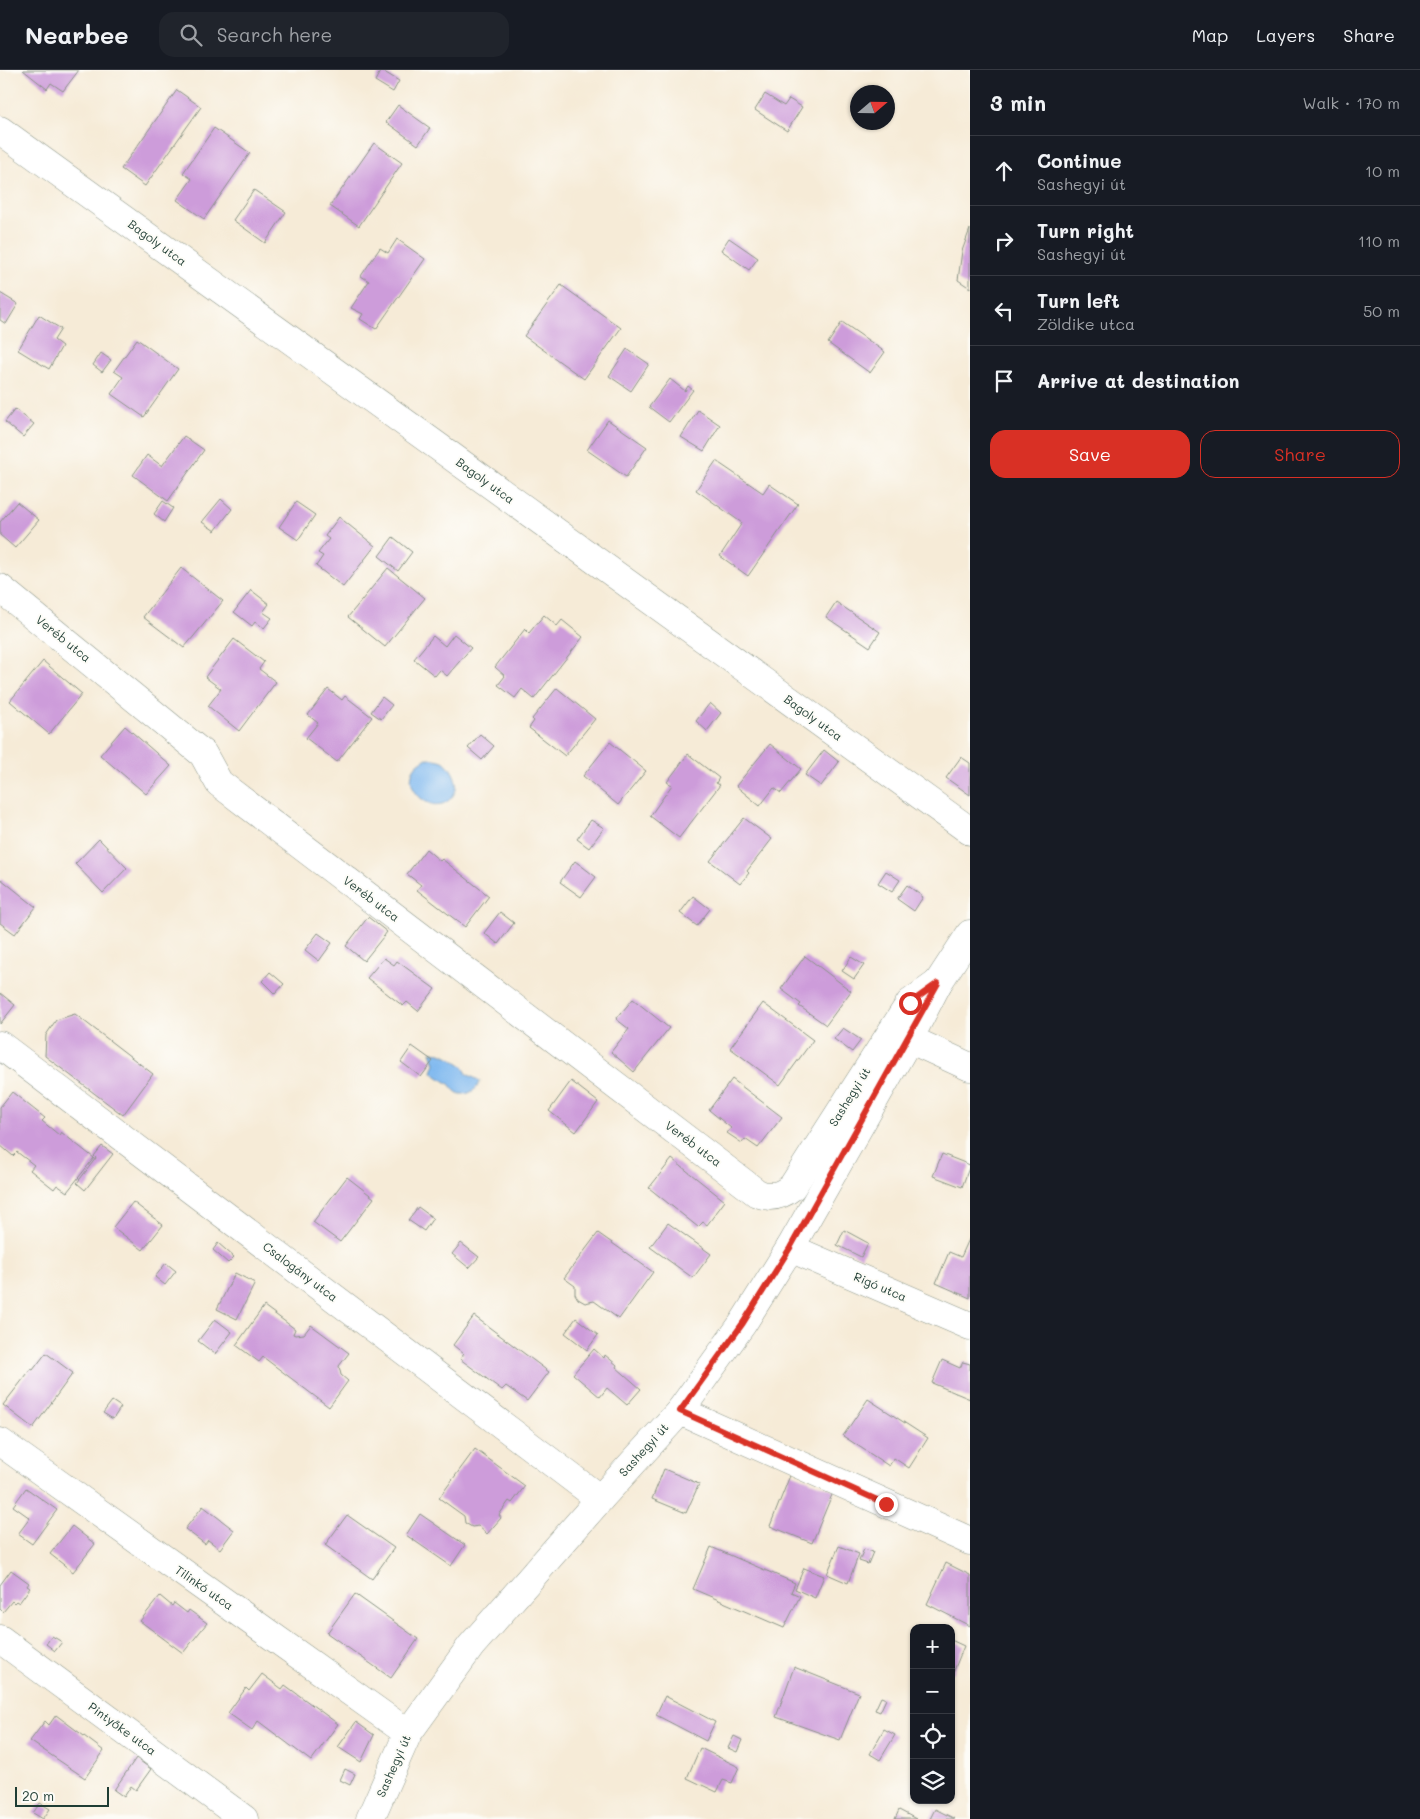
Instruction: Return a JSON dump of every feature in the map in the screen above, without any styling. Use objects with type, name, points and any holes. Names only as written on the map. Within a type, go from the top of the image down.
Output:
[{"type":"street","name":"Bagoly utca","points":[[0,130],[970,832]]},
{"type":"street","name":"Veréb utca","points":[[0,588],[203,754],[219,783],[757,1193]]},
{"type":"street","name":"Sashegyi út","points":[[370,1819],[408,1733],[471,1646],[680,1411],[743,1323],[790,1248],[938,983],[970,934]]},
{"type":"street","name":"Sashegyi út","points":[[757,1193],[766,1197],[775,1196],[784,1194],[792,1188],[910,1003],[938,983]]},
{"type":"street","points":[[909,1038],[970,1067]]},
{"type":"street","name":"Csalogány utca","points":[[0,1045],[600,1499]]},
{"type":"street","name":"Rigó utca","points":[[790,1248],[970,1326]]},
{"type":"street","points":[[680,1411],[970,1541]]},
{"type":"street","name":"Tilinkó utca","points":[[0,1442],[408,1733]]},
{"type":"street","name":"Pintyőke utca","points":[[0,1639],[244,1819]]},
{"type":"water","points":[[427,758],[437,759],[446,763],[456,780],[455,792],[448,801],[439,805],[430,804],[422,799],[412,783],[412,774],[417,765]]},
{"type":"water","points":[[431,1052],[441,1053],[463,1066],[467,1074],[480,1081],[477,1087],[472,1092],[465,1094],[457,1092],[432,1072],[435,1063]]},
{"type":"building","points":[[23,70],[79,70],[63,91],[51,83],[47,89]]},
{"type":"building","points":[[381,70],[399,81],[393,92],[375,81]]},
{"type":"building","points":[[177,90],[201,107],[145,186],[121,169]]},
{"type":"building","points":[[765,94],[784,106],[789,99],[802,107],[787,131],[755,110]]},
{"type":"building","points":[[398,105],[430,128],[418,145],[386,122]]},
{"type":"building","points":[[214,128],[250,153],[204,219],[177,200],[192,179],[183,173]]},
{"type":"building","points":[[374,143],[402,163],[359,226],[330,206]]},
{"type":"building","points":[[254,190],[286,212],[265,243],[233,220]]},
{"type":"building","points":[[970,229],[970,288],[958,280],[962,251]]},
{"type":"building","points":[[729,238],[758,258],[749,270],[721,250]]},
{"type":"building","points":[[397,239],[425,259],[376,329],[360,319],[363,314],[351,308],[369,281],[361,276],[380,248],[388,253]]},
{"type":"building","points":[[561,285],[621,328],[584,379],[524,336]]},
{"type":"building","points":[[0,293],[18,304],[6,324],[0,320]]},
{"type":"building","points":[[39,315],[61,329],[54,340],[62,346],[49,369],[18,350]]},
{"type":"building","points":[[842,322],[885,352],[870,373],[828,343]]},
{"type":"building","points":[[137,339],[178,369],[144,417],[111,394],[123,377],[114,371]]},
{"type":"building","points":[[627,349],[649,364],[631,391],[609,376]]},
{"type":"building","points":[[101,353],[111,360],[102,372],[93,365]]},
{"type":"building","points":[[670,379],[685,391],[688,386],[693,390],[669,422],[649,407]]},
{"type":"building","points":[[15,409],[34,424],[23,437],[5,422]]},
{"type":"building","points":[[698,410],[720,425],[704,451],[681,437]]},
{"type":"building","points":[[608,420],[647,447],[626,477],[587,450]]},
{"type":"building","points":[[184,436],[204,450],[168,501],[133,475],[147,455],[162,466]]},
{"type":"building","points":[[716,461],[763,493],[769,484],[798,504],[748,576],[720,556],[742,523],[696,490]]},
{"type":"building","points":[[221,499],[232,509],[215,531],[202,522]]},
{"type":"building","points":[[163,501],[173,508],[164,522],[154,514]]},
{"type":"building","points":[[17,502],[39,520],[15,548],[0,535],[0,522]]},
{"type":"building","points":[[296,502],[315,515],[298,540],[279,527]]},
{"type":"building","points":[[339,517],[375,546],[343,587],[316,566],[323,556],[318,553],[329,539],[325,536]]},
{"type":"building","points":[[393,537],[412,552],[398,571],[379,556]]},
{"type":"building","points":[[181,568],[223,601],[184,648],[143,617]]},
{"type":"building","points":[[388,568],[425,598],[385,647],[348,617]]},
{"type":"building","points":[[251,590],[269,604],[263,612],[272,618],[264,628],[255,622],[252,626],[234,612]]},
{"type":"building","points":[[836,602],[880,632],[870,647],[826,617]]},
{"type":"building","points":[[544,615],[557,626],[562,620],[583,637],[534,699],[522,689],[515,698],[498,685],[505,676],[495,667],[525,629],[529,633]]},
{"type":"building","points":[[454,634],[471,648],[447,676],[440,670],[435,676],[414,659],[433,636],[445,646]]},
{"type":"building","points":[[234,639],[264,662],[259,669],[276,682],[239,731],[208,706],[221,689],[205,677]]},
{"type":"building","points":[[43,661],[82,694],[49,734],[10,701]]},
{"type":"building","points":[[557,688],[595,719],[565,756],[529,728],[534,721],[532,719]]},
{"type":"building","points":[[328,689],[342,700],[345,696],[372,717],[337,762],[306,738],[318,723],[308,715]]},
{"type":"building","points":[[382,697],[392,705],[381,719],[371,712]]},
{"type":"building","points":[[710,703],[721,713],[707,731],[696,721]]},
{"type":"building","points":[[125,726],[171,766],[146,794],[100,755]]},
{"type":"building","points":[[480,734],[494,746],[482,760],[468,748]]},
{"type":"building","points":[[610,742],[646,771],[618,805],[583,776]]},
{"type":"building","points":[[770,744],[801,769],[781,793],[774,788],[760,806],[736,786]]},
{"type":"building","points":[[824,750],[839,762],[821,786],[805,775]]},
{"type":"building","points":[[688,754],[719,778],[716,783],[720,785],[679,838],[650,816],[672,785],[667,782]]},
{"type":"building","points":[[961,757],[970,763],[970,795],[946,778]]},
{"type":"building","points":[[744,818],[772,839],[747,871],[749,873],[740,884],[710,861]]},
{"type":"building","points":[[591,820],[604,828],[589,848],[577,839]]},
{"type":"building","points":[[99,839],[127,868],[103,893],[75,864]]},
{"type":"building","points":[[426,849],[440,861],[442,859],[489,896],[465,927],[417,890],[421,885],[407,874]]},
{"type":"building","points":[[575,861],[596,877],[581,897],[560,882]]},
{"type":"building","points":[[886,871],[900,880],[892,892],[878,883]]},
{"type":"building","points":[[1,879],[36,907],[15,934],[0,923]]},
{"type":"building","points":[[907,885],[923,897],[914,911],[897,899]]},
{"type":"building","points":[[693,896],[710,909],[697,926],[680,913]]},
{"type":"building","points":[[500,912],[514,923],[498,944],[484,933]]},
{"type":"building","points":[[368,917],[387,932],[364,961],[346,946]]},
{"type":"building","points":[[318,933],[332,943],[319,961],[305,950]]},
{"type":"building","points":[[805,956],[851,991],[826,1025],[799,1006],[801,1004],[781,989]]},
{"type":"building","points":[[851,957],[864,965],[854,979],[842,971]]},
{"type":"building","points":[[384,958],[394,965],[397,961],[435,989],[418,1011],[407,1002],[403,1006],[367,978]]},
{"type":"building","points":[[270,972],[284,984],[275,994],[262,981]]},
{"type":"building","points":[[0,993],[15,1005],[0,1024]]},
{"type":"building","points":[[633,999],[669,1028],[634,1072],[611,1052],[629,1029],[616,1019]]},
{"type":"building","points":[[763,1003],[813,1040],[780,1085],[730,1048]]},
{"type":"building","points":[[75,1014],[153,1074],[123,1115],[45,1056],[46,1035],[56,1020]]},
{"type":"building","points":[[843,1028],[861,1040],[852,1052],[834,1039]]},
{"type":"building","points":[[412,1046],[433,1061],[421,1077],[401,1062]]},
{"type":"building","points":[[732,1079],[782,1117],[758,1148],[745,1139],[742,1143],[727,1133],[731,1128],[709,1110]]},
{"type":"building","points":[[571,1081],[598,1102],[576,1132],[549,1111]]},
{"type":"building","points":[[12,1092],[45,1118],[42,1121],[59,1135],[61,1132],[94,1158],[67,1192],[57,1185],[54,1189],[30,1170],[34,1165],[17,1152],[13,1156],[0,1145],[0,1107]]},
{"type":"building","points":[[102,1146],[113,1154],[85,1190],[77,1183],[96,1158],[94,1156]]},
{"type":"building","points":[[942,1154],[970,1165],[962,1187],[933,1176]]},
{"type":"building","points":[[672,1159],[725,1201],[707,1225],[703,1222],[698,1227],[649,1188]]},
{"type":"building","points":[[347,1177],[374,1198],[340,1242],[313,1222]]},
{"type":"building","points":[[133,1202],[163,1225],[143,1250],[113,1227]]},
{"type":"building","points":[[418,1207],[433,1218],[424,1231],[408,1220]]},
{"type":"building","points":[[668,1223],[711,1254],[693,1278],[650,1247]]},
{"type":"building","points":[[844,1230],[868,1243],[861,1257],[837,1245]]},
{"type":"building","points":[[598,1233],[653,1272],[619,1319],[594,1301],[585,1303],[578,1299],[575,1294],[575,1286],[564,1278]]},
{"type":"building","points":[[970,1237],[970,1298],[936,1283],[949,1252],[961,1257]]},
{"type":"building","points":[[218,1243],[234,1257],[228,1263],[213,1250]]},
{"type":"building","points":[[461,1243],[479,1257],[469,1268],[452,1254]]},
{"type":"building","points":[[166,1263],[176,1271],[165,1285],[155,1277]]},
{"type":"building","points":[[235,1273],[255,1283],[237,1319],[217,1309]]},
{"type":"building","points":[[264,1306],[295,1329],[293,1334],[304,1334],[311,1325],[349,1353],[339,1366],[341,1375],[348,1381],[329,1407],[263,1357],[259,1362],[236,1345]]},
{"type":"building","points":[[474,1316],[549,1372],[527,1401],[506,1386],[502,1390],[460,1359],[464,1354],[453,1345]]},
{"type":"building","points":[[576,1318],[598,1335],[587,1350],[565,1333]]},
{"type":"building","points":[[215,1319],[232,1332],[215,1354],[198,1341]]},
{"type":"building","points":[[594,1349],[604,1358],[605,1355],[617,1365],[616,1367],[641,1389],[627,1405],[607,1388],[600,1397],[573,1374]]},
{"type":"building","points":[[46,1353],[73,1373],[33,1428],[3,1405]]},
{"type":"building","points":[[942,1360],[960,1368],[963,1362],[970,1364],[970,1399],[932,1383]]},
{"type":"building","points":[[868,1399],[928,1438],[909,1468],[894,1458],[889,1466],[843,1436]]},
{"type":"building","points":[[112,1401],[121,1407],[113,1419],[103,1413]]},
{"type":"building","points":[[475,1449],[525,1486],[512,1503],[509,1501],[499,1515],[501,1518],[487,1534],[478,1526],[472,1527],[465,1523],[464,1516],[439,1498]]},
{"type":"building","points":[[664,1469],[699,1484],[686,1513],[652,1499]]},
{"type":"building","points":[[791,1473],[834,1490],[812,1543],[770,1526]]},
{"type":"building","points":[[26,1488],[57,1510],[32,1544],[18,1534],[30,1518],[13,1506]]},
{"type":"building","points":[[203,1506],[234,1530],[220,1549],[208,1540],[205,1544],[185,1529]]},
{"type":"building","points":[[420,1514],[465,1545],[451,1566],[406,1535]]},
{"type":"building","points":[[347,1515],[394,1548],[372,1579],[325,1545]]},
{"type":"building","points":[[72,1526],[95,1544],[73,1572],[50,1554]]},
{"type":"building","points":[[839,1546],[859,1554],[848,1583],[827,1574]]},
{"type":"building","points":[[711,1547],[795,1583],[791,1592],[800,1596],[784,1628],[693,1589]]},
{"type":"building","points":[[864,1549],[873,1552],[868,1564],[859,1561]]},
{"type":"building","points":[[946,1563],[970,1575],[970,1626],[927,1604]]},
{"type":"building","points":[[804,1568],[824,1576],[815,1598],[795,1589]]},
{"type":"building","points":[[11,1570],[29,1583],[27,1586],[30,1588],[19,1603],[12,1601],[3,1612],[0,1609],[0,1585]]},
{"type":"building","points":[[355,1594],[418,1639],[391,1678],[327,1633]]},
{"type":"building","points":[[160,1596],[172,1606],[174,1603],[187,1613],[189,1610],[207,1623],[183,1653],[140,1621]]},
{"type":"building","points":[[52,1636],[62,1642],[55,1651],[46,1644]]},
{"type":"building","points":[[955,1642],[964,1646],[955,1668]]},
{"type":"building","points":[[794,1667],[859,1693],[840,1740],[776,1717]]},
{"type":"building","points":[[262,1674],[282,1689],[285,1685],[338,1724],[311,1761],[258,1721],[252,1730],[228,1713],[246,1688],[249,1691]]},
{"type":"building","points":[[665,1696],[715,1722],[706,1741],[656,1715]]},
{"type":"building","points":[[881,1697],[886,1699],[880,1712],[875,1710]]},
{"type":"building","points":[[56,1715],[104,1751],[85,1778],[30,1741],[45,1721],[49,1725]]},
{"type":"building","points":[[356,1722],[374,1735],[361,1762],[338,1747]]},
{"type":"building","points":[[884,1729],[895,1735],[880,1760],[870,1754]]},
{"type":"building","points":[[734,1736],[742,1740],[737,1752],[728,1748]]},
{"type":"building","points":[[700,1748],[739,1767],[732,1783],[723,1780],[717,1792],[687,1778]]},
{"type":"building","points":[[136,1758],[151,1769],[136,1790],[131,1786],[124,1797],[114,1790]]},
{"type":"building","points":[[345,1769],[355,1774],[350,1785],[340,1780]]},
{"type":"building","points":[[40,1803],[50,1809],[43,1819],[33,1813]]},
{"type":"building","points":[[935,1809],[955,1819],[930,1819]]},
{"type":"building","points":[[899,1810],[916,1819],[895,1819]]},
{"type":"route","points":[[886,1504],[680,1411],[743,1323],[790,1248],[938,983],[910,1003]]}]
